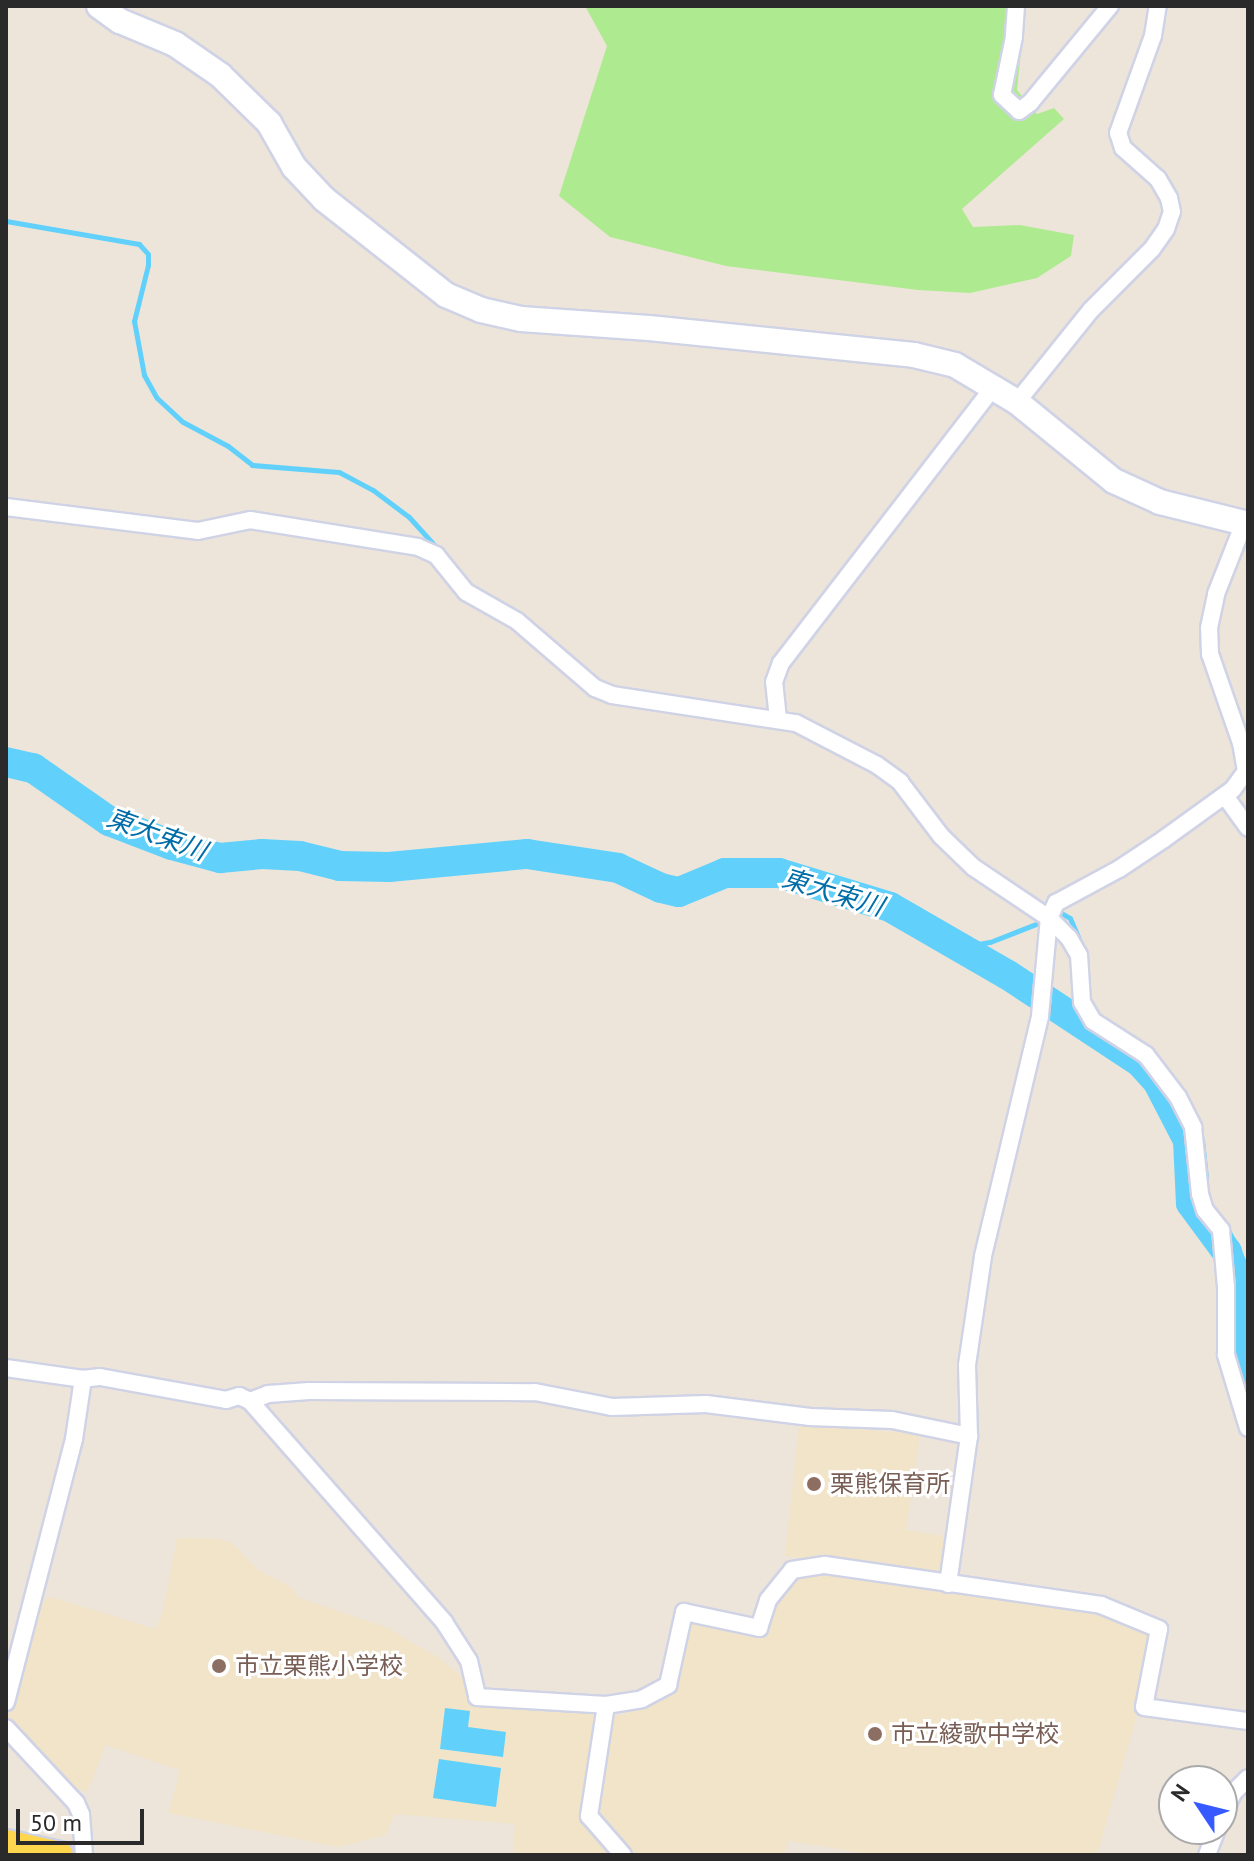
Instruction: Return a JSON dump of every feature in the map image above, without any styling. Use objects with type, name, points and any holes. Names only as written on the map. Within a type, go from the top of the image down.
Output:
[{"type":"main road","points":[[6,1843],[60,1855]]},
{"type":"street","points":[[99,6],[120,21],[175,44],[220,75],[269,123],[294,167],[324,199],[434,286],[481,310],[521,319],[649,328],[914,355],[955,365],[1017,402],[1114,481],[1160,502],[1246,524],[1216,594],[1209,628],[1210,654],[1241,743],[1246,771],[1225,796],[1119,869],[1056,903],[1049,918],[1041,997],[983,1256],[967,1365],[969,1436],[948,1584]]},
{"type":"street","points":[[1016,6],[1002,95],[1019,111],[1030,103],[1110,6]]},
{"type":"street","points":[[1017,402],[1091,310],[1152,249],[1166,229],[1172,212],[1169,198],[1158,179],[1123,148],[1118,133],[1153,36],[1158,6]]},
{"type":"street","points":[[777,716],[774,682],[781,663],[994,386]]},
{"type":"street","points":[[6,507],[198,531],[250,520],[418,547],[436,555],[466,592],[517,621],[595,688],[612,695],[715,709],[759,720],[777,716],[877,765],[900,782],[941,836],[973,867],[1049,918],[1069,938],[1079,955],[1082,1002],[1093,1021],[1146,1055],[1178,1097],[1193,1127],[1200,1194],[1205,1210],[1221,1230],[1226,1287],[1226,1355],[1248,1428]]},
{"type":"street","points":[[1225,796],[1248,828]]},
{"type":"street","points":[[6,1368],[83,1379],[100,1377],[226,1400],[239,1396],[250,1401],[444,1622],[469,1661],[477,1697],[606,1705],[642,1699],[668,1685],[684,1612],[759,1628],[768,1600],[792,1570],[825,1565],[1101,1605],[1159,1629],[1144,1707],[1248,1721]]},
{"type":"street","points":[[6,1702],[74,1439],[83,1379]]},
{"type":"street","points":[[250,1401],[268,1394],[309,1391],[535,1392],[612,1407],[706,1404],[810,1417],[892,1420],[969,1436]]},
{"type":"street","points":[[606,1705],[589,1816],[623,1855]]},
{"type":"street","points":[[6,1728],[76,1803],[81,1814],[84,1855]]},
{"type":"shaded area","points":[[799,1425],[920,1434],[906,1530],[950,1537],[944,1578],[785,1556]]},
{"type":"shaded area","points":[[177,1538],[219,1539],[233,1544],[259,1571],[291,1587],[299,1598],[388,1628],[442,1660],[469,1683],[467,1700],[608,1716],[622,1715],[657,1699],[684,1627],[697,1620],[763,1634],[774,1601],[793,1578],[825,1570],[1103,1610],[1154,1632],[1137,1715],[1097,1855],[876,1855],[788,1841],[785,1855],[513,1855],[515,1824],[395,1814],[386,1835],[338,1847],[169,1813],[180,1770],[106,1745],[87,1792],[65,1784],[7,1721],[39,1604],[51,1597],[155,1629],[162,1615]]},
{"type":"green space","points":[[585,6],[1020,6],[1025,12],[1017,90],[1037,114],[1054,108],[1064,119],[962,209],[973,227],[1020,225],[1074,235],[1071,256],[1037,278],[970,293],[918,290],[726,266],[610,237],[559,196],[607,46]]},
{"type":"water","points":[[445,1708],[470,1711],[468,1727],[506,1732],[503,1757],[440,1749]]},
{"type":"water","points":[[439,1759],[501,1768],[496,1807],[433,1798]]},
{"type":"waterway","points":[[6,221],[139,244],[148,254],[148,265],[134,321],[144,375],[157,398],[183,422],[228,446],[252,465],[339,472],[373,490],[409,517],[437,548]]},
{"type":"waterway","name":"東大束川","points":[[6,762],[33,768],[109,821],[172,845],[220,858],[262,854],[300,856],[340,866],[389,867],[527,854],[618,868],[661,888],[679,892],[725,873],[779,873],[890,907],[1008,975],[1140,1062],[1158,1082],[1188,1140],[1191,1203],[1227,1252],[1234,1273],[1233,1343],[1248,1401]]},
{"type":"waterway","points":[[1061,913],[1070,918],[1083,949]]},
{"type":"waterway","points":[[961,947],[990,942],[1036,924]]},
{"type":"waterway","points":[[1202,1140],[1206,1177]]},
{"type":"waterway","points":[[1227,1228],[1248,1270]]},
{"type":"waterway","points":[[1233,1311],[1248,1303]]},
{"type":"place","name":"栗熊保育所","points":[[814,1484]]},
{"type":"place","name":"市立栗熊小学校","points":[[219,1666]]},
{"type":"place","name":"市立綾歌中学校","points":[[875,1734]]}]
